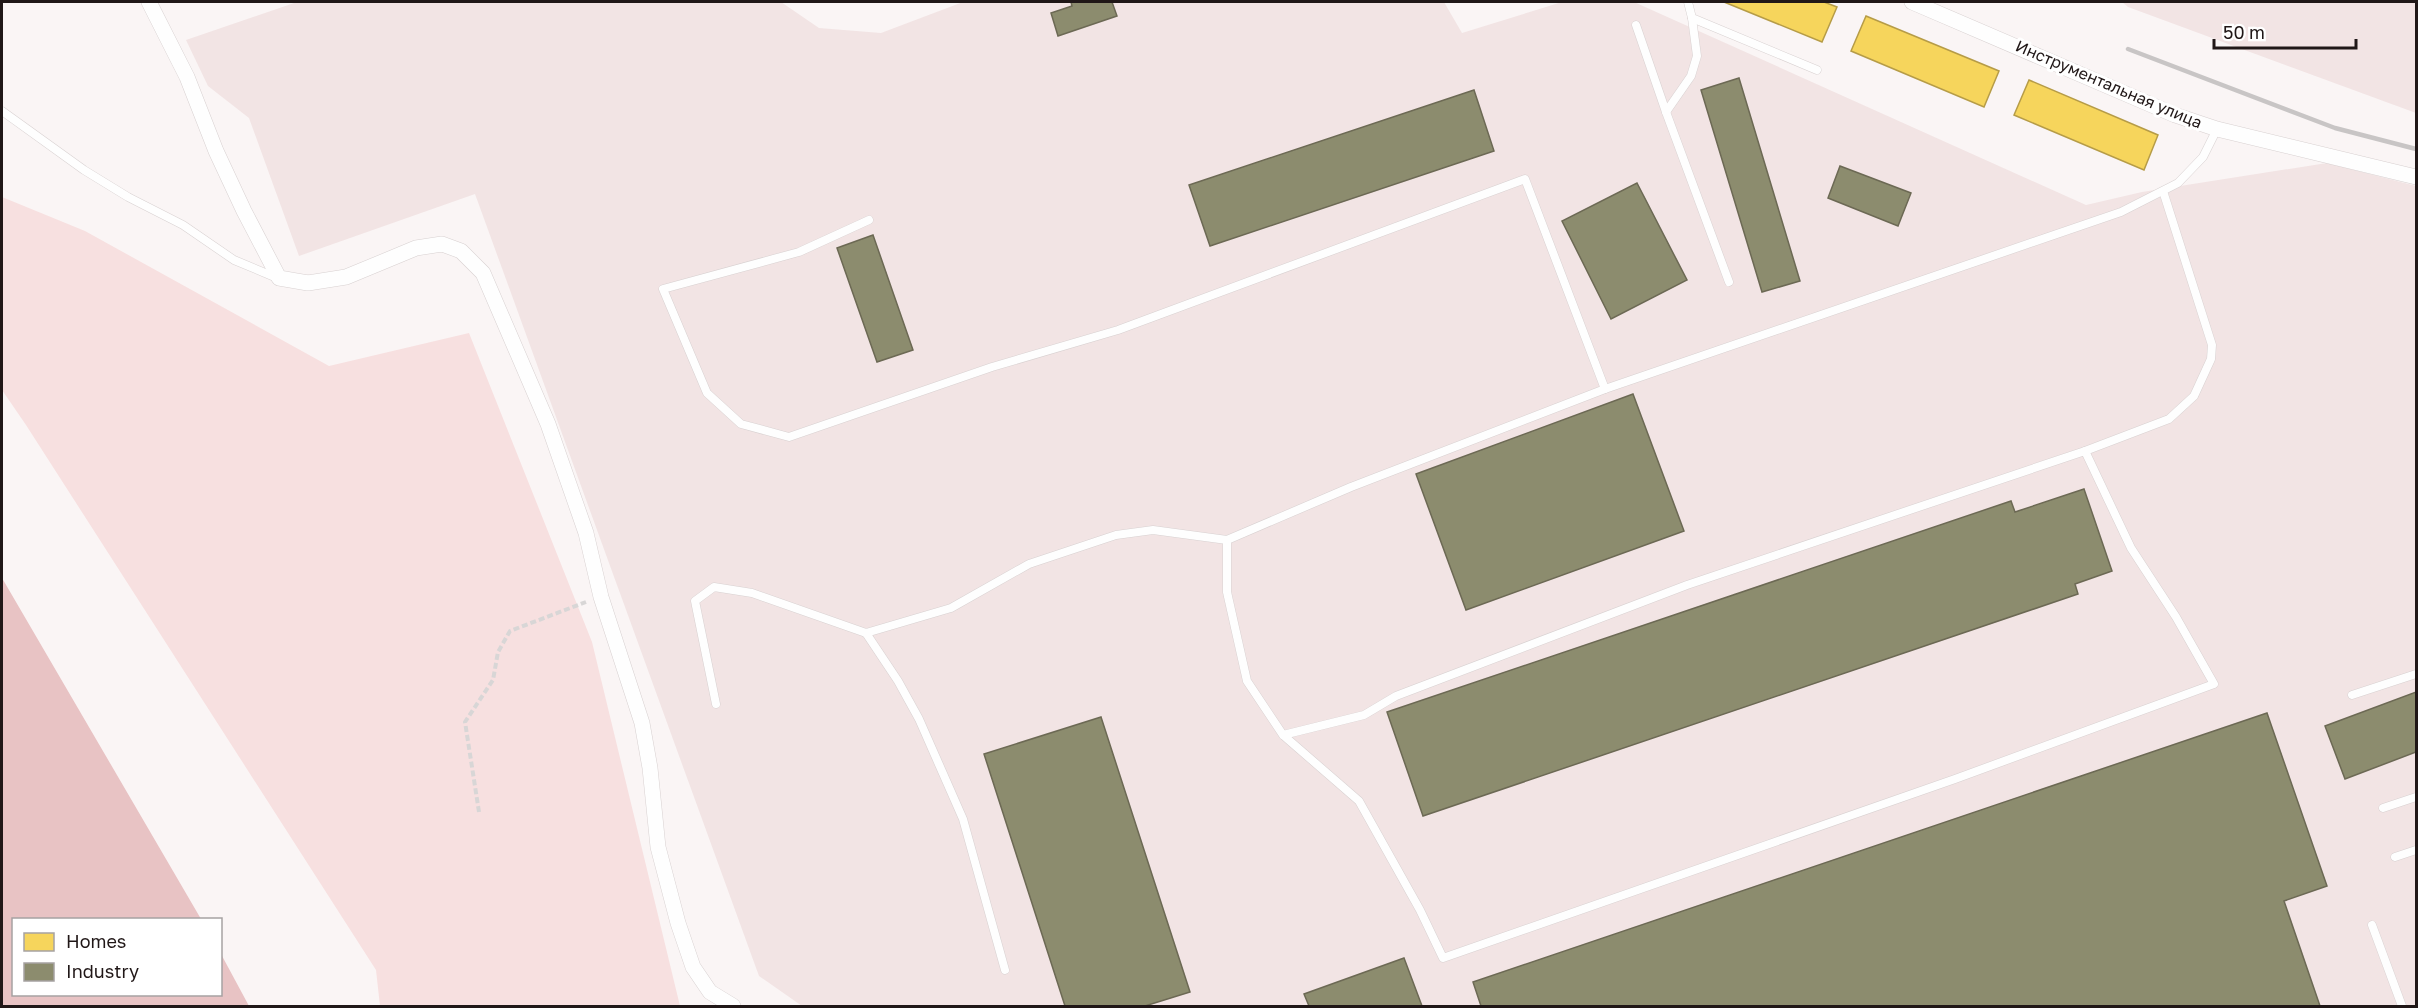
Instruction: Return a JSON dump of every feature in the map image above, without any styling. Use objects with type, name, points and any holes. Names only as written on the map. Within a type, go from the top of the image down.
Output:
[{"type":"street","points":[[149,2],[187,77],[243,211],[279,278],[308,283],[346,277],[416,248],[442,244],[461,251],[483,273],[518,352],[565,472],[585,533],[601,597],[642,723],[651,768],[658,847],[678,923],[693,967],[710,992],[733,1006]]},
{"type":"street","name":"Инструментальная улица","points":[[1912,2],[2175,115],[2217,129],[2416,177]]},
{"type":"lane","points":[[1666,112],[1691,76],[1697,56],[1688,2]]},
{"type":"lane","points":[[1692,18],[1817,70]]},
{"type":"lane","points":[[1636,25],[1729,282]]},
{"type":"lane","points":[[2,111],[84,170],[128,197],[183,225],[234,260],[279,278]]},
{"type":"lane","points":[[716,704],[694,601],[714,587],[752,593],[866,633],[951,608],[1029,564],[1116,535],[1153,531],[1227,540],[1351,487],[1605,390],[2121,212],[2178,183],[2203,157],[2217,129]]},
{"type":"lane","points":[[869,220],[799,252],[663,289],[707,393],[741,424],[789,437],[992,367],[1119,330],[1525,179],[1605,390]]},
{"type":"lane","points":[[1282,735],[1364,715],[1396,696],[1687,585],[2085,451],[2169,419],[2194,396],[2211,359],[2212,345],[2163,190]]},
{"type":"lane","points":[[1227,540],[1227,592],[1247,681],[1282,735],[1359,801],[1420,910],[1443,958],[1955,779],[2214,684],[2176,617],[2132,548],[2085,451]]},
{"type":"lane","points":[[866,633],[898,681],[919,719],[963,819],[1005,970]]},
{"type":"lane","points":[[2352,695],[2416,674]]},
{"type":"lane","points":[[2383,808],[2416,797]]},
{"type":"lane","points":[[2395,857],[2416,850]]},
{"type":"lane","points":[[2372,925],[2402,1006]]},
{"type":"path","points":[[479,812],[465,722],[493,680],[498,652],[510,631],[601,597]]},
{"type":"shaded area","points":[[297,2],[781,2],[819,28],[881,33],[963,2],[1444,2],[1462,33],[1562,2],[1634,2],[2086,205],[2142,192],[2327,163],[2416,186],[2416,1006],[802,1006],[759,976],[475,194],[299,256],[249,118],[208,86],[186,40]]},
{"type":"shaded area","points":[[2122,2],[2416,2],[2416,113],[2128,7]]},
{"type":"shaded area","points":[[2,197],[85,231],[329,366],[469,333],[592,642],[680,1006],[380,1006],[376,970],[2,390]]},
{"type":"shaded area","points":[[2,578],[200,918],[12,918],[12,996],[222,996],[222,956],[249,1006],[2,1006]]},
{"type":"building: Homes","points":[[1724,2],[1824,2],[1837,7],[1822,42]]},
{"type":"building: Homes","points":[[1866,16],[1999,71],[1984,107],[1851,51]]},
{"type":"building: Homes","points":[[2029,80],[2158,135],[2144,170],[2014,115]]},
{"type":"building: Industry","points":[[1071,2],[1112,2],[1117,16],[1058,36],[1051,13],[1072,6]]},
{"type":"building: Industry","points":[[1739,78],[1800,281],[1762,292],[1701,90]]},
{"type":"building: Industry","points":[[1474,90],[1494,151],[1210,246],[1189,185]]},
{"type":"building: Industry","points":[[1840,166],[1911,193],[1898,226],[1828,198]]},
{"type":"building: Industry","points":[[1637,183],[1687,280],[1611,319],[1562,221]]},
{"type":"building: Industry","points":[[873,235],[913,350],[877,362],[837,248]]},
{"type":"building: Industry","points":[[1633,394],[1684,531],[1466,610],[1416,474]]},
{"type":"building: Industry","points":[[2084,489],[2112,571],[2075,584],[2078,594],[1423,816],[1387,712],[2011,501],[2015,512]]},
{"type":"building: Industry","points":[[2416,692],[2416,752],[2345,779],[2325,726]]},
{"type":"building: Industry","points":[[2267,713],[2327,886],[2284,901],[2320,1006],[1481,1006],[1473,982]]},
{"type":"building: Industry","points":[[1101,717],[1190,992],[1145,1006],[1065,1006],[984,754]]},
{"type":"building: Industry","points":[[1404,958],[1422,1006],[1309,1006],[1304,994]]},
{"type":"railway","points":[[2128,49],[2335,128],[2416,149]]}]
